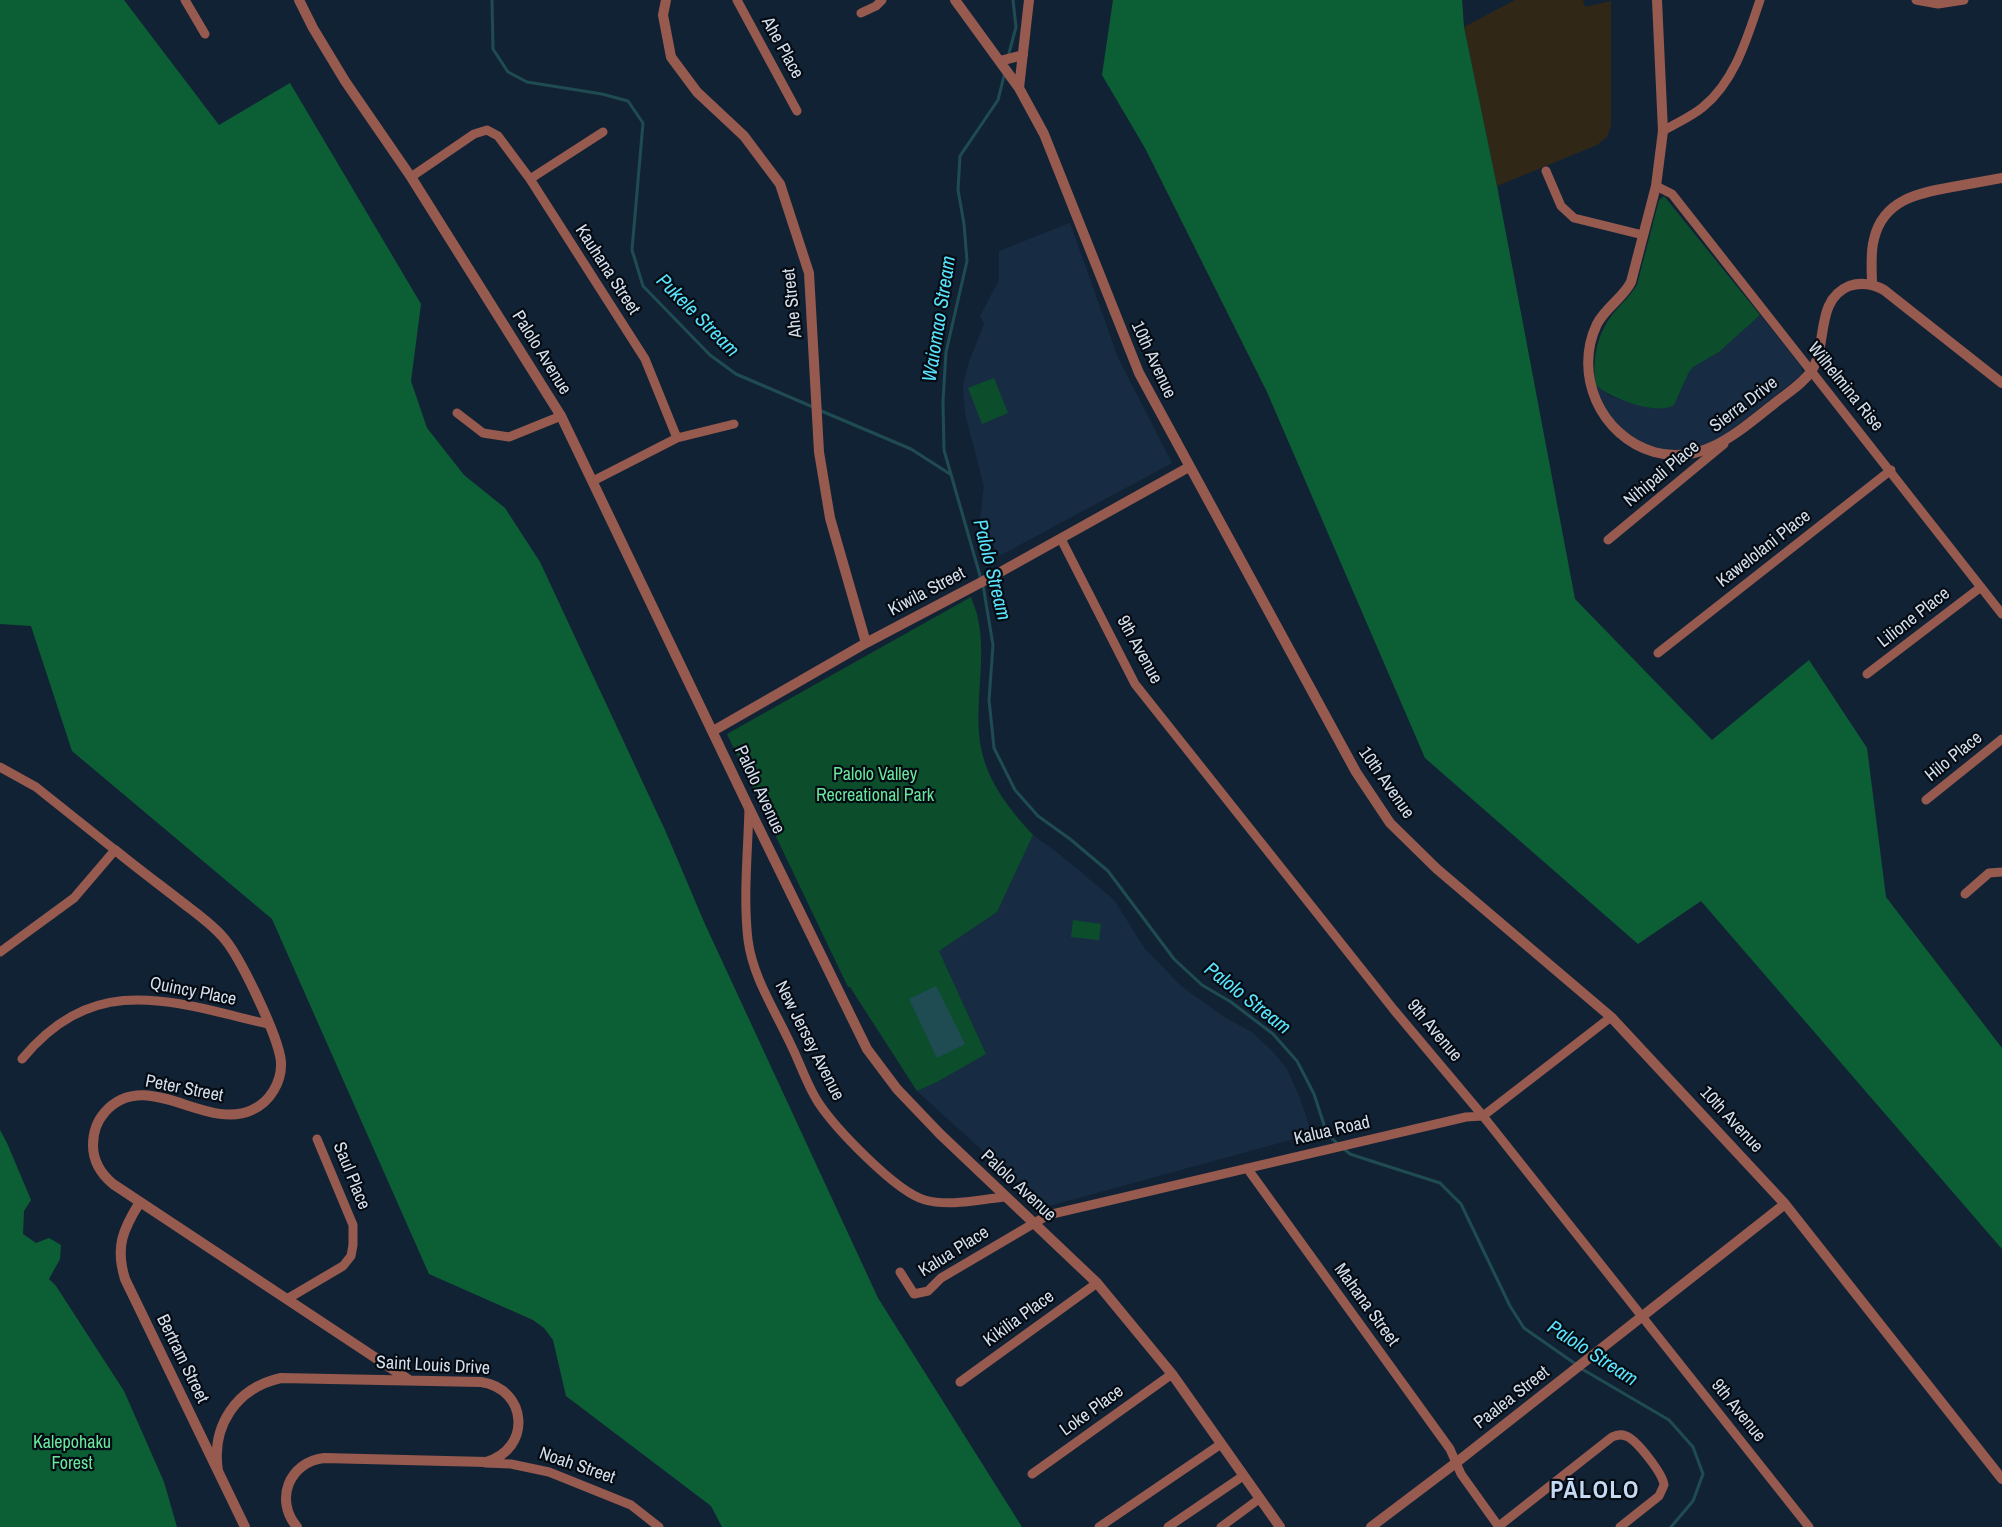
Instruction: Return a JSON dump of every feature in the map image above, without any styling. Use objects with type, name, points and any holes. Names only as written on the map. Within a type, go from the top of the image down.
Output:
[{"type":"street","points":[[185,0],[205,34]]},
{"type":"street","name":"Ahe Street","points":[[666,0],[663,15],[671,57],[697,92],[744,136],[780,184],[809,273],[818,396],[819,452],[830,518],[866,643]]},
{"type":"street","name":"Ahe Place","points":[[737,0],[798,111]]},
{"type":"street","points":[[861,13],[876,6],[882,0]]},
{"type":"street","name":"10th Avenue","points":[[955,0],[1019,88],[1044,134],[1139,373],[1356,772],[1390,823],[1437,869],[1611,1017],[1785,1204],[2002,1479]]},
{"type":"street","points":[[1019,88],[1029,0]]},
{"type":"street","name":"Sierra Drive","points":[[1657,0],[1662,131],[1656,186],[1629,285],[1604,314],[1590,343],[1588,375],[1598,406],[1610,424],[1626,438],[1645,449],[1666,454],[1688,454],[1709,449],[1737,432],[1802,382],[1811,372],[1818,358],[1826,312],[1831,300],[1840,291],[1852,285],[1872,285]]},
{"type":"street","points":[[1662,131],[1702,108],[1723,88],[1739,58],[1760,0]]},
{"type":"street","points":[[1916,0],[1938,4],[1964,0]]},
{"type":"street","name":"Palolo Avenue","points":[[298,1],[345,81],[411,177],[561,416],[867,1049],[883,1073],[907,1101],[1098,1283],[1172,1374],[1276,1526]]},
{"type":"street","points":[[1000,61],[1023,55]]},
{"type":"street","name":"Kauhana Street","points":[[411,177],[474,134],[487,130],[498,136],[530,179],[645,359],[677,438]]},
{"type":"street","points":[[530,179],[603,132]]},
{"type":"street","points":[[1546,171],[1561,206],[1574,218],[1643,235]]},
{"type":"street","points":[[2002,178],[1917,194],[1896,204],[1885,215],[1876,231],[1872,248],[1872,285],[1884,290],[2002,383]]},
{"type":"street","name":"Wilhelmina Rise","points":[[1656,186],[1672,194],[2002,614]]},
{"type":"street","points":[[457,413],[483,433],[509,437],[561,416]]},
{"type":"street","points":[[593,481],[677,438],[734,424]]},
{"type":"street","name":"Nihipali Place","points":[[1608,540],[1737,432]]},
{"type":"street","name":"Kiwila Street","points":[[713,731],[866,643],[1061,539],[1189,467]]},
{"type":"street","name":"Kawelolani Place","points":[[1658,654],[1891,470]]},
{"type":"street","name":"9th Avenue","points":[[1061,539],[1136,684],[1809,1527]]},
{"type":"street","name":"Lilione Place","points":[[1868,674],[1980,587]]},
{"type":"street","name":"Hilo Place","points":[[1926,800],[2002,739]]},
{"type":"street","name":"Peter Street","points":[[0,767],[36,787],[221,935],[239,959],[280,1055],[280,1077],[270,1096],[253,1110],[239,1114],[224,1114],[141,1095],[119,1101],[102,1116],[95,1130],[93,1145],[98,1167],[113,1185],[409,1380]]},
{"type":"street","name":"New Jersey Avenue","points":[[749,808],[747,913],[748,940],[754,970],[817,1101],[847,1137],[906,1191],[924,1200],[945,1202],[1006,1197]]},
{"type":"street","points":[[0,952],[74,898],[115,850]]},
{"type":"street","points":[[1965,894],[1989,873],[2002,872]]},
{"type":"street","name":"Quincy Place","points":[[22,1059],[35,1043],[66,1018],[103,1003],[122,1000],[162,1000],[268,1024]]},
{"type":"street","points":[[1483,1116],[1611,1017]]},
{"type":"street","name":"Kalua Road","points":[[1033,1223],[1048,1215],[1323,1149],[1466,1117],[1483,1116]]},
{"type":"street","name":"Saul Place","points":[[287,1299],[343,1266],[351,1256],[353,1225],[317,1139]]},
{"type":"street","name":"Mahana Street","points":[[1247,1168],[1450,1449],[1461,1474],[1499,1526]]},
{"type":"street","name":"Bertram Street","points":[[140,1202],[123,1232],[120,1251],[122,1270],[245,1527]]},
{"type":"street","name":"Paalea Street","points":[[1371,1527],[1785,1204]]},
{"type":"street","name":"Kalua Place","points":[[900,1272],[915,1294],[928,1291],[941,1278],[1033,1223]]},
{"type":"street","name":"Kikilia Place","points":[[960,1382],[1098,1283]]},
{"type":"street","name":"Loke Place","points":[[1032,1474],[1172,1374]]},
{"type":"street","name":"Saint Louis Drive","points":[[218,1471],[216,1448],[227,1416],[241,1398],[260,1385],[281,1378],[481,1382],[493,1384],[508,1394],[515,1405],[518,1429],[514,1440],[508,1450],[498,1458],[486,1462],[324,1458],[312,1460],[297,1470],[287,1486],[288,1511],[297,1527]]},
{"type":"street","points":[[1499,1526],[1612,1437],[1622,1435],[1632,1439],[1661,1474],[1664,1485],[1659,1496],[1620,1527]]},
{"type":"street","points":[[1098,1527],[1221,1444]]},
{"type":"street","name":"Noah Street","points":[[474,1463],[511,1464],[549,1472],[631,1504],[659,1527]]},
{"type":"street","points":[[1168,1527],[1243,1476]]},
{"type":"street","points":[[1221,1527],[1259,1499]]},
{"type":"shaded area","points":[[1515,0],[1583,0],[1585,7],[1611,1],[1611,126],[1607,137],[1597,145],[1497,186],[1464,27]]},
{"type":"shaded area","points":[[1070,223],[1118,358],[1172,463],[999,556],[980,520],[984,487],[965,413],[963,385],[969,362],[984,324],[980,316],[999,280],[999,251]]},
{"type":"shaded area","points":[[1760,315],[1801,366],[1802,373],[1726,434],[1709,444],[1681,450],[1662,449],[1643,443],[1627,433],[1612,419],[1602,403],[1595,384],[1610,396],[1627,402],[1677,399],[1693,367],[1719,352]]},
{"type":"shaded area","points":[[1033,835],[1114,900],[1145,949],[1181,986],[1224,1017],[1252,1032],[1273,1052],[1287,1069],[1312,1134],[1045,1207],[917,1091],[986,1054],[939,951],[997,912]]},
{"type":"shaded area","points":[[936,986],[965,1044],[937,1058],[909,999]]},
{"type":"green space","points":[[0,0],[124,0],[219,125],[290,83],[421,304],[411,381],[427,428],[464,475],[505,508],[540,562],[878,1298],[1022,1527],[722,1527],[711,1506],[566,1396],[553,1340],[544,1328],[533,1320],[429,1274],[272,919],[72,751],[31,626],[0,624]]},
{"type":"green space","points":[[1113,0],[1462,0],[1464,27],[1497,186],[1575,599],[1712,740],[1809,660],[1867,748],[1886,897],[2002,1048],[2002,1249],[1701,901],[1638,944],[1425,758],[1267,392],[1145,148],[1102,75]]},
{"type":"green space","points":[[1664,196],[1760,315],[1719,352],[1693,367],[1674,405],[1657,408],[1621,400],[1601,389],[1595,384],[1595,366],[1602,331],[1637,285],[1659,200]]},
{"type":"green space","points":[[994,378],[1008,413],[982,424],[968,388]]},
{"type":"green space","name":"Palolo Valley Recreational Park","points":[[971,597],[980,635],[978,716],[984,761],[1001,795],[1033,835],[997,912],[939,951],[986,1054],[917,1091],[848,987],[727,734]]},
{"type":"green space","points":[[1073,920],[1101,924],[1099,940],[1071,937]]},
{"type":"green space","name":"Kalepohaku Forest","points":[[0,1130],[31,1200],[24,1211],[23,1234],[36,1243],[49,1238],[61,1245],[60,1259],[49,1279],[56,1286],[124,1391],[164,1482],[177,1527],[0,1527]]},
{"type":"waterway","name":"Pukele Stream","points":[[492,0],[493,49],[508,72],[527,82],[602,94],[628,101],[643,123],[632,250],[643,286],[710,355],[736,374],[813,407]]},
{"type":"waterway","name":"Waiomao Stream","points":[[1008,57],[1016,27],[1013,0]]},
{"type":"waterway","name":"Waiomao Stream","points":[[981,579],[944,450],[943,401],[946,352],[967,261],[958,190],[960,156],[998,100],[1005,72]]},
{"type":"waterway","name":"Pukele Stream","points":[[819,410],[911,449],[950,474]]},
{"type":"waterway","name":"Palolo Stream","points":[[983,585],[993,645],[989,700],[994,748],[1015,790],[1038,816],[1108,871],[1174,959],[1202,985],[1231,1002],[1273,1034],[1297,1061],[1314,1094],[1327,1134],[1339,1145]]},
{"type":"waterway","name":"Palolo Stream","points":[[1344,1149],[1350,1154],[1440,1183],[1461,1204],[1510,1306],[1524,1328],[1577,1365]]},
{"type":"waterway","name":"Palolo Stream","points":[[1582,1369],[1669,1420],[1693,1447],[1703,1474],[1693,1501],[1671,1527]]},
{"type":"district","name":"PĀLOLO","points":[[1595,1492]]}]
